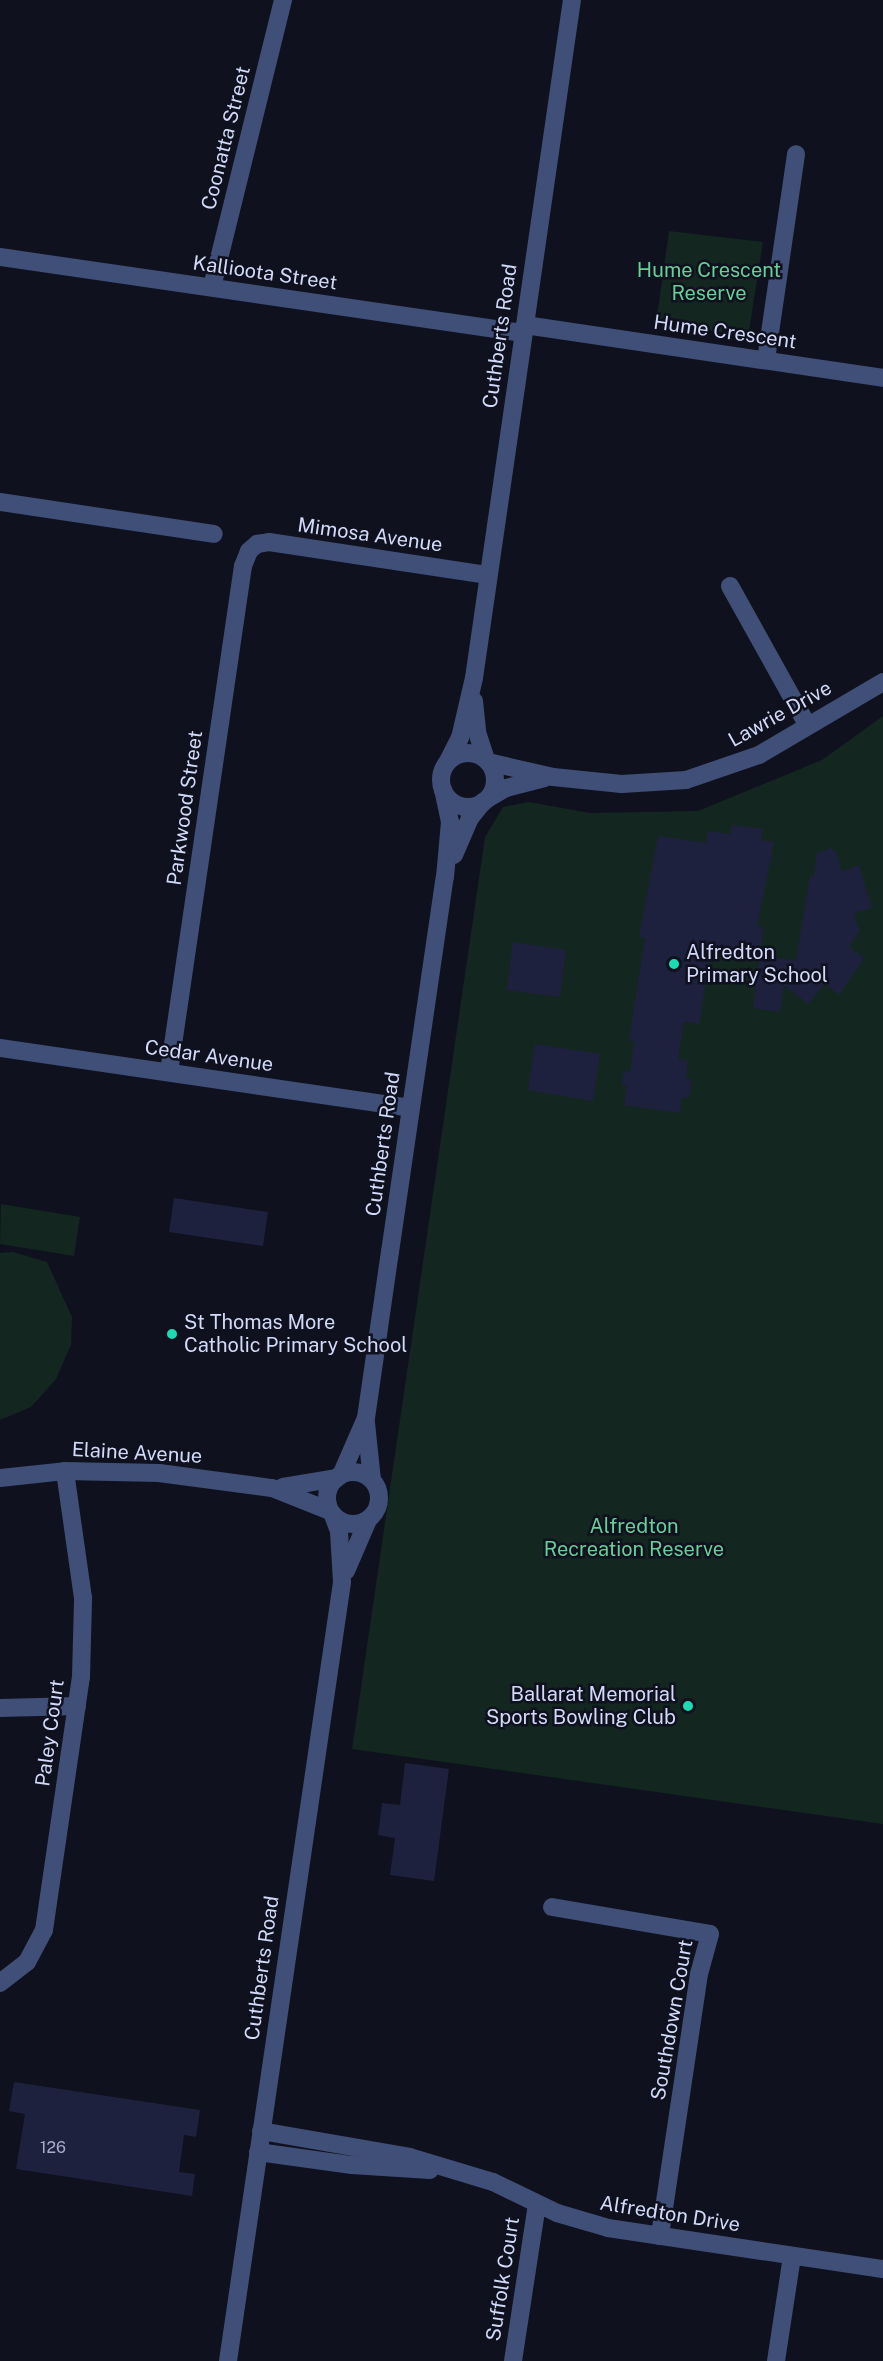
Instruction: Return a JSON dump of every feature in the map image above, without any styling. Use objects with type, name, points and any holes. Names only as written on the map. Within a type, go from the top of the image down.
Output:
[{"type":"street","name":"Coonatta Street","points":[[212,287],[283,0]]},
{"type":"street","name":"Cuthberts Road","points":[[447,763],[460,738],[474,678],[487,575],[572,0]]},
{"type":"street","points":[[766,360],[796,154]]},
{"type":"street","name":"Kallioota Street","points":[[0,257],[524,329]]},
{"type":"street","name":"Hume Crescent","points":[[524,329],[766,360],[883,378]]},
{"type":"street","points":[[0,502],[214,534]]},
{"type":"street","name":"Mimosa Avenue","points":[[249,550],[257,544],[269,542],[487,575]]},
{"type":"street","name":"Parkwood Street","points":[[169,1072],[243,566],[249,550]]},
{"type":"street","points":[[730,586],[808,726]]},
{"type":"street","name":"Cuthberts Road","points":[[474,678],[476,726],[487,761]]},
{"type":"street","name":"Lawrie Drive","points":[[487,761],[553,777],[644,785],[686,780],[747,761],[883,682]]},
{"type":"street","points":[[465,753],[487,761],[495,781],[485,801],[471,807],[458,805],[443,790],[441,778],[447,763],[465,753]]},
{"type":"street","name":"Lawrie Drive","points":[[485,801],[506,788],[553,777]]},
{"type":"street","name":"Cuthberts Road","points":[[372,1480],[366,1418],[445,877],[450,822],[443,790]]},
{"type":"street","name":"Cuthberts Road","points":[[445,877],[467,824],[485,801]]},
{"type":"street","name":"Cedar Avenue","points":[[0,1048],[411,1108]]},
{"type":"street","name":"Cuthberts Road","points":[[339,1476],[366,1418]]},
{"type":"street","name":"Elaine Avenue","points":[[0,1478],[64,1471],[148,1473],[272,1488],[316,1484],[339,1476]]},
{"type":"street","name":"Paley Court","points":[[0,1983],[27,1962],[44,1930],[77,1706],[83,1655],[83,1598],[64,1471]]},
{"type":"street","points":[[358,1472],[372,1480],[379,1503],[368,1520],[349,1525],[332,1513],[327,1495],[339,1476],[358,1472]]},
{"type":"street","name":"Elaine Avenue","points":[[272,1488],[332,1513]]},
{"type":"street","name":"Cuthberts Road","points":[[228,2361],[342,1582],[339,1531],[332,1513]]},
{"type":"street","name":"Cuthberts Road","points":[[342,1582],[368,1520]]},
{"type":"street","points":[[0,1708],[77,1706]]},
{"type":"street","name":"Southdown Court","points":[[552,1907],[710,1934],[699,1974],[660,2236]]},
{"type":"street","name":"Alfredton Drive","points":[[261,2131],[372,2148],[459,2172],[500,2184],[537,2204],[597,2225],[883,2269]]},
{"type":"street","name":"Alfredton Drive","points":[[258,2152],[364,2166],[459,2172]]},
{"type":"street","name":"Suffolk Court","points":[[513,2361],[537,2204]]},
{"type":"street","points":[[776,2361],[792,2256]]},
{"type":"green space","name":"Hume Crescent Reserve","points":[[669,231],[763,242],[749,331],[741,335],[656,323]]},
{"type":"green space","name":"Alfredton Recreation Reserve","points":[[883,716],[883,1824],[352,1749],[485,837],[503,807],[529,802],[590,813],[698,811],[822,760]]},
{"type":"green space","points":[[1,1204],[80,1217],[74,1256],[0,1244]]},
{"type":"green space","points":[[13,1252],[47,1262],[72,1317],[71,1345],[56,1379],[31,1407],[0,1420],[0,1253]]},
{"type":"building","points":[[732,825],[763,829],[761,840],[774,842],[757,926],[764,927],[759,957],[711,950],[699,1024],[684,1022],[678,1059],[688,1061],[686,1078],[692,1079],[689,1098],[682,1097],[680,1113],[624,1105],[627,1086],[622,1085],[624,1071],[630,1072],[634,1041],[629,1041],[645,938],[639,937],[658,836],[706,843],[708,831],[730,834]]},
{"type":"building","points":[[831,848],[836,852],[842,871],[859,865],[872,908],[854,913],[859,931],[849,947],[864,958],[839,995],[825,984],[808,1004],[784,985],[780,1012],[753,1008],[760,955],[796,961],[810,876],[814,876],[817,853]]},
{"type":"building","points":[[513,942],[566,950],[560,997],[507,990]]},
{"type":"building","points":[[535,1044],[600,1054],[593,1101],[528,1090]]},
{"type":"building","points":[[174,1198],[268,1212],[263,1246],[169,1232]]},
{"type":"building","points":[[405,1763],[449,1769],[434,1881],[390,1875],[395,1838],[378,1835],[382,1803],[400,1805]]},
{"type":"building","points":[[14,2082],[200,2110],[196,2137],[184,2135],[179,2172],[195,2174],[192,2196],[16,2169],[25,2114],[9,2111]]},
{"type":"place","name":"Alfredton Primary School","points":[[674,964]]},
{"type":"place","name":"St Thomas More Catholic Primary School","points":[[172,1334]]},
{"type":"place","name":"Ballarat Memorial Sports Bowling Club","points":[[688,1706]]}]
